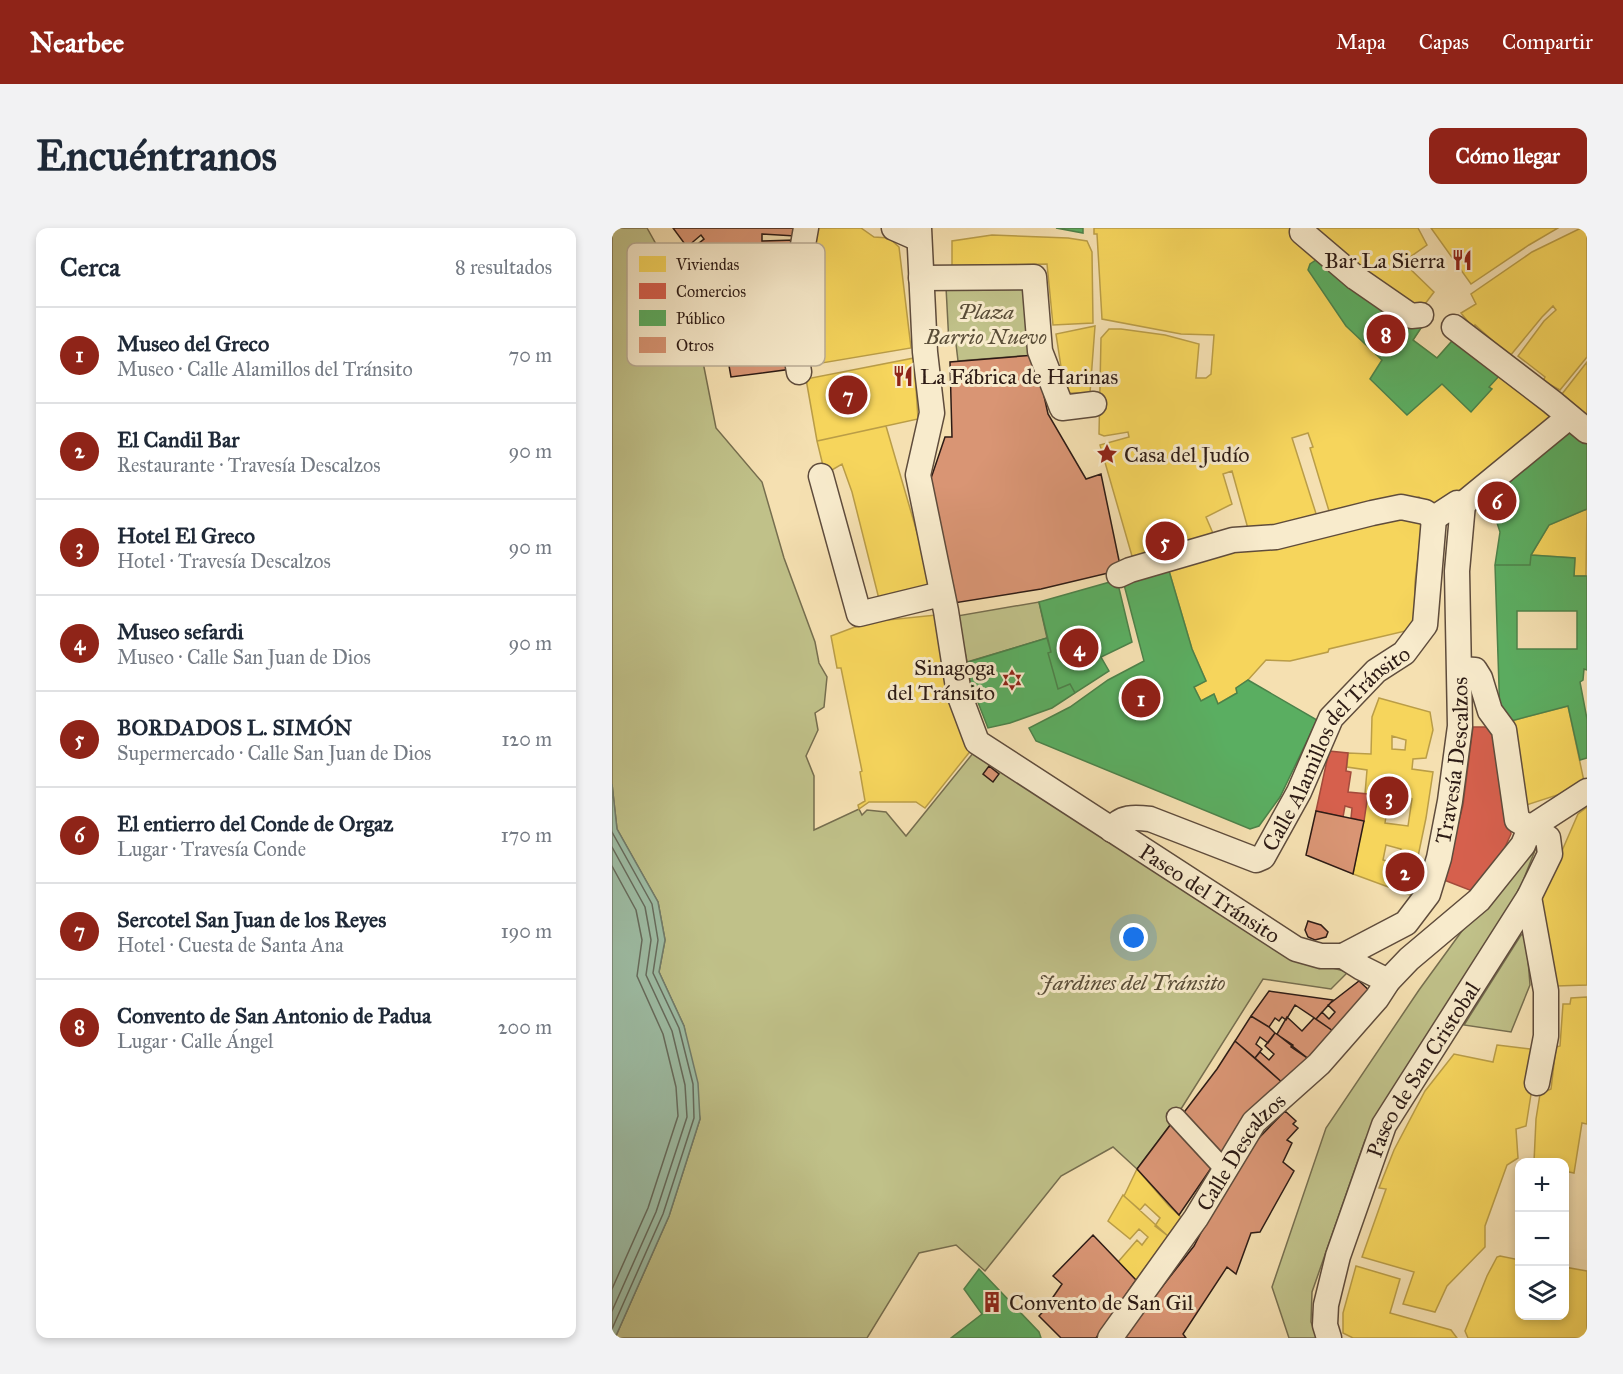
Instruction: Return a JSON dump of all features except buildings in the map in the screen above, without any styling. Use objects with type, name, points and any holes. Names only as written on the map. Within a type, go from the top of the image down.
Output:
[{"type":"street","points":[[803,243],[806,228]]},
{"type":"street","points":[[894,228],[919,233]]},
{"type":"street","points":[[1302,232],[1356,278],[1411,316],[1420,315]]},
{"type":"street","name":"Paseo del Tránsito","points":[[919,233],[925,352],[932,413],[918,475],[960,694],[977,741],[1296,949],[1321,956],[1343,956],[1388,981]]},
{"type":"street","points":[[921,278],[1034,277],[1040,351],[1062,408],[1094,404]]},
{"type":"street","points":[[1119,575],[1233,540],[1276,537],[1401,507],[1425,513],[1434,518],[1457,503],[1463,504],[1578,424],[1454,327]]},
{"type":"street","points":[[798,366],[799,372]]},
{"type":"street","points":[[821,476],[859,614],[944,602]]},
{"type":"street","points":[[1460,669],[1457,571],[1463,504]]},
{"type":"street","name":"Calle Alamillos del Tránsito","points":[[1112,830],[1116,824],[1132,817],[1150,819],[1256,860],[1263,857],[1299,792],[1331,718],[1376,671],[1404,653],[1425,625],[1434,518]]},
{"type":"street","name":"Travesía Descalzos","points":[[1343,956],[1406,923],[1428,894],[1439,858],[1450,801],[1460,726],[1460,669],[1474,670],[1480,678],[1490,711],[1504,730],[1517,820],[1530,828]]},
{"type":"street","points":[[1388,981],[1410,958],[1479,900],[1523,845],[1530,828],[1587,792]]},
{"type":"street","name":"Paseo de San Cristobal","points":[[1329,1338],[1325,1325],[1326,1305],[1338,1256],[1384,1125],[1529,897],[1550,854],[1548,838],[1530,828]]},
{"type":"street","points":[[1529,897],[1546,991],[1546,1036],[1538,1083]]},
{"type":"street","name":"Calle Descalzos","points":[[1110,1338],[1196,1218],[1254,1122],[1319,1064],[1377,999],[1388,981]]},
{"type":"street","points":[[1176,1117],[1224,1170]]},
{"type":"green space","name":"Jardines del Tránsito","points":[[612,228],[647,228],[655,243],[627,243],[627,366],[704,366],[716,428],[762,482],[784,558],[815,642],[819,663],[827,677],[824,707],[815,713],[818,730],[806,756],[814,776],[814,830],[859,809],[862,815],[867,810],[886,812],[906,836],[974,752],[1294,958],[1348,972],[1331,989],[1263,979],[1174,1120],[1137,1169],[1113,1147],[1061,1176],[985,1271],[956,1245],[919,1253],[867,1338],[615,1338],[669,1216],[700,1119],[684,1026],[659,972],[665,940],[658,902],[617,829],[612,784]]},
{"type":"green space","name":"Plaza Barrio Nuevo","points":[[946,287],[1027,289],[1035,355],[958,361],[956,344],[949,344]]},
{"type":"green space","name":"Sinagoga del Tránsito","points":[[1039,602],[1047,638],[967,662],[957,616]]},
{"type":"green space","points":[[1536,848],[1517,896],[1365,1140],[1312,1292],[1311,1322],[1317,1338],[1289,1338],[1272,1287],[1326,1128],[1419,990],[1475,913]]},
{"type":"green space","points":[[1526,934],[1530,985],[1511,1032],[1464,1025],[1521,935]]},
{"type":"water","points":[[612,784],[617,829],[658,902],[665,940],[659,972],[684,1026],[698,1083],[700,1119],[669,1216],[615,1338],[612,1338]]},
{"type":"place","name":"Bar La Sierra","points":[[1462,260]]},
{"type":"place","name":"Convento de San Antonio de Padua","points":[[1386,334]]},
{"type":"place","name":"La Fábrica de Harinas","points":[[903,376]]},
{"type":"place","name":"Sercotel San Juan de los Reyes","points":[[848,395]]},
{"type":"place","name":"Casa del Judío","points":[[1107,454]]},
{"type":"place","name":"El entierro del Conde de Orgaz","points":[[1497,501]]},
{"type":"place","name":"BORDADOS L. SIMÓN","points":[[1165,541]]},
{"type":"place","name":"Museo sefardi","points":[[1079,648]]},
{"type":"place","name":"Sinagoga del Tránsito","points":[[1012,680]]},
{"type":"place","name":"Museo del Greco","points":[[1141,698]]},
{"type":"place","name":"Hotel El Greco","points":[[1389,796]]},
{"type":"place","name":"El Candil Bar","points":[[1405,872]]},
{"type":"place","name":"Convento de San Gil","points":[[992,1302]]}]
